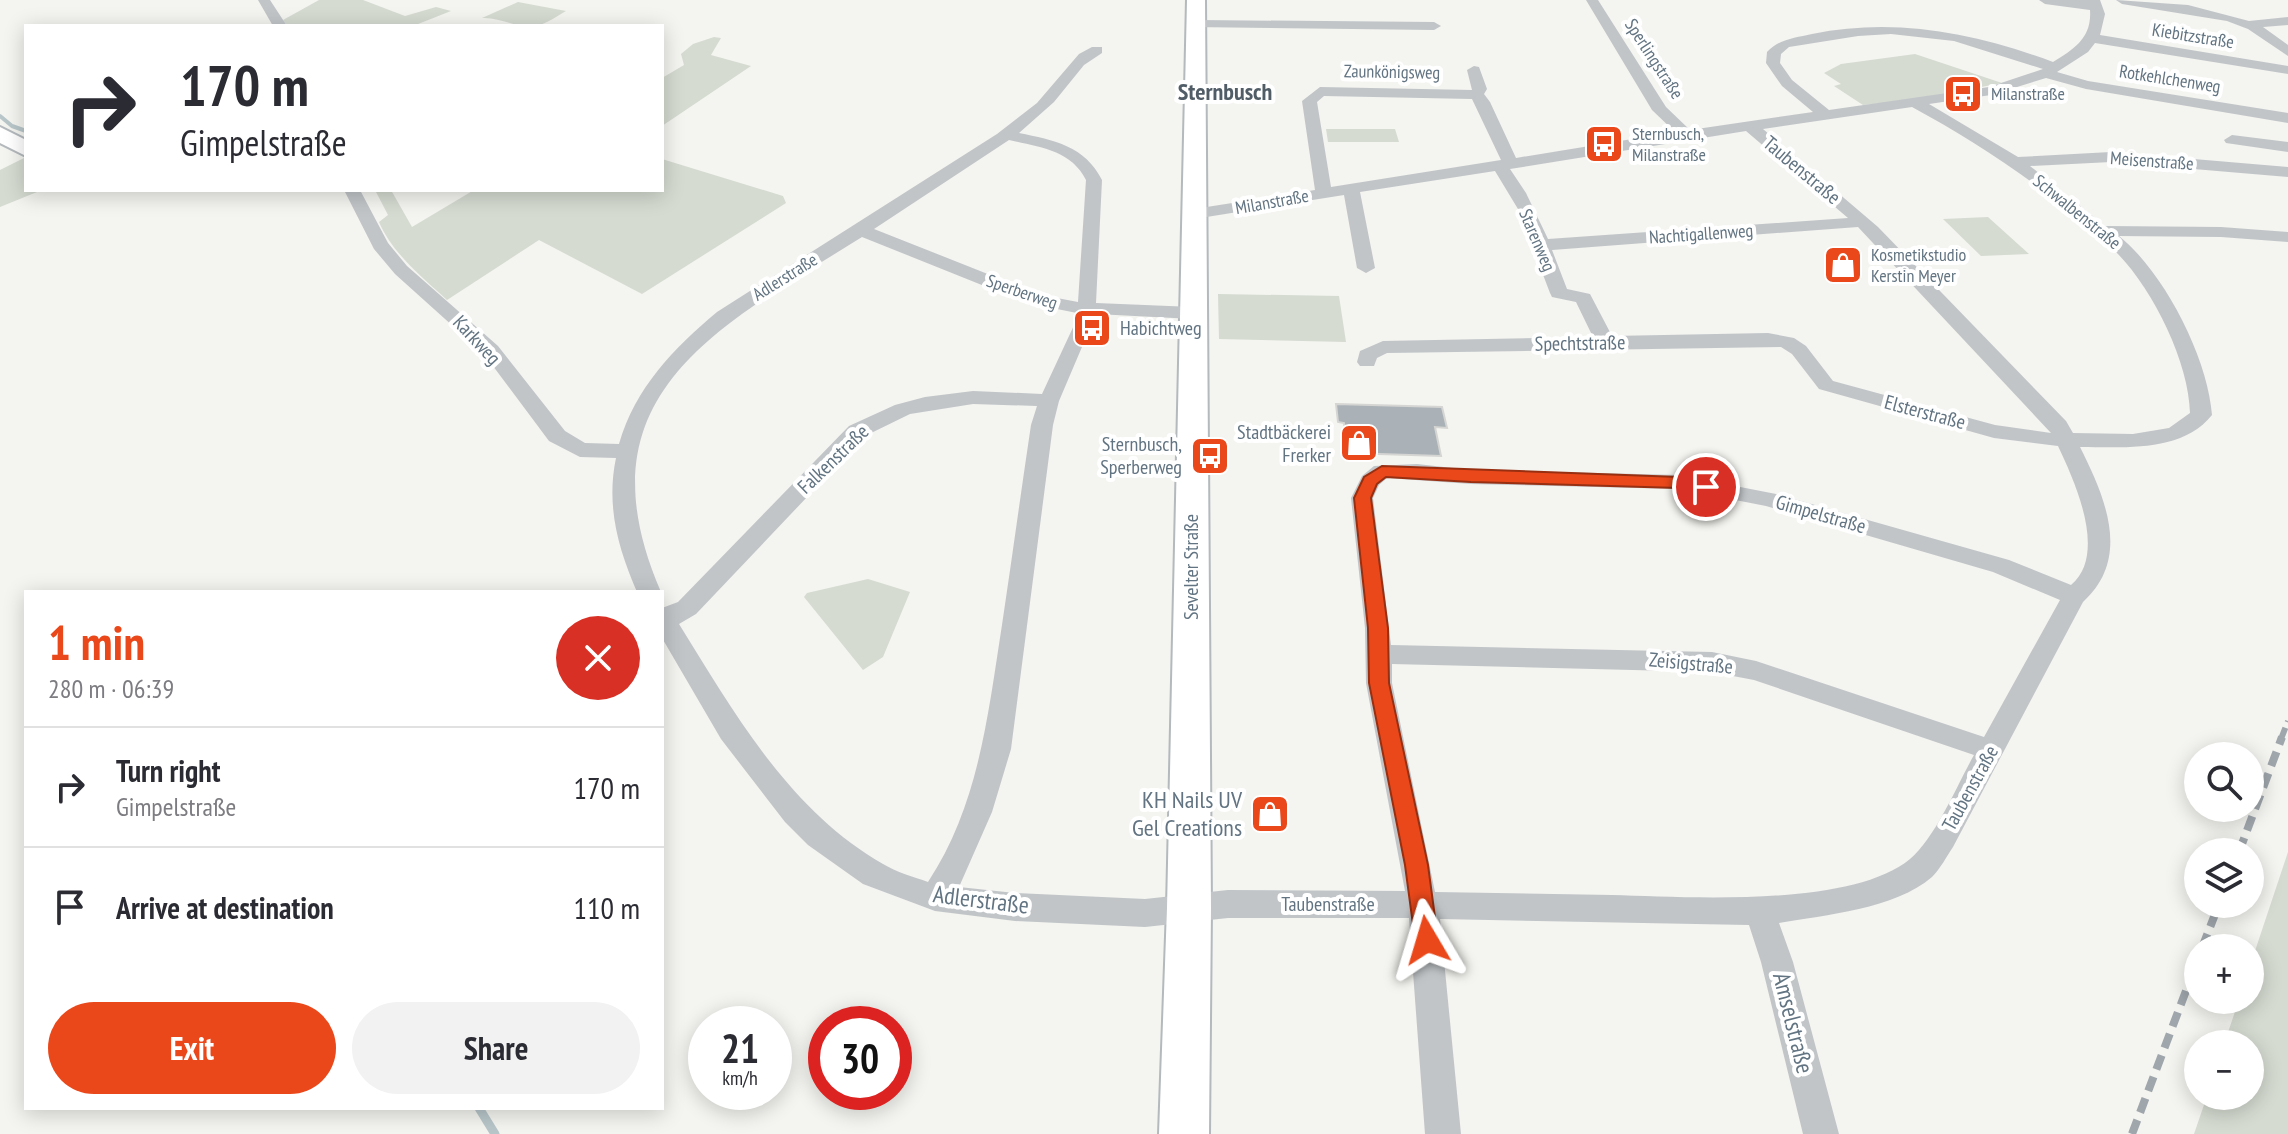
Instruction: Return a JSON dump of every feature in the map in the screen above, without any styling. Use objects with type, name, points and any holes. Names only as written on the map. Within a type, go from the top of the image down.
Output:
[{"type":"street","points":[[264,0],[279,24]]},
{"type":"street","name":"Sevelter Straße","points":[[1184,1134],[1189,908],[1196,0]]},
{"type":"street","name":"Sperlingstraße","points":[[1592,0],[1660,110],[1687,135]]},
{"type":"street","points":[[2045,0],[2096,3],[2092,38]]},
{"type":"street","points":[[2122,0],[2214,14],[2251,24],[2267,32],[2288,52]]},
{"type":"street","points":[[2251,24],[2288,21]]},
{"type":"street","points":[[1196,24],[1434,26]]},
{"type":"street","name":"Rotkehlchenweg","points":[[1826,115],[1787,83],[1773,63],[1774,52],[1785,44],[1877,29],[1919,30],[1962,37],[2086,85],[2288,118]]},
{"type":"street","name":"Milanstraße","points":[[1194,214],[1687,135],[1991,91],[2051,70],[2071,59],[2092,38]]},
{"type":"street","name":"Kiebitzstraße","points":[[2092,38],[2288,70]]},
{"type":"street","name":"Adlerstraße","points":[[648,590],[634,564],[623,521],[622,476],[637,417],[664,376],[702,334],[748,299],[1007,135],[1054,94],[1084,55],[1097,50]]},
{"type":"street","points":[[1474,70],[1480,89],[1476,95],[1483,102],[1505,164]]},
{"type":"street","name":"Zaunkönigsweg","points":[[1324,193],[1309,101],[1312,95],[1320,91],[1476,95]]},
{"type":"street","name":"Schwalbenstraße","points":[[1917,104],[1966,130],[2015,162],[2105,231],[2152,284],[2185,349],[2200,393],[2201,415],[2176,433],[2133,441],[2067,441]]},
{"type":"street","name":"Taubenstraße","points":[[1189,908],[1228,904],[1760,912],[1842,899],[1895,884],[1922,867],[1943,838],[2074,596],[2093,579],[2100,556],[2091,501],[2058,426],[1862,222],[1791,157],[1751,127]]},
{"type":"street","points":[[0,134],[24,150]]},
{"type":"street","points":[[935,898],[955,867],[978,812],[997,749],[1040,440],[1049,401],[1086,321],[1094,180],[1089,167],[1079,157],[1064,150],[1007,135]]},
{"type":"street","points":[[2232,140],[2288,147]]},
{"type":"street","points":[[0,165],[24,152]]},
{"type":"street","name":"Meisenstraße","points":[[2015,162],[2111,157],[2288,172]]},
{"type":"street","name":"Starenweg","points":[[1505,164],[1559,293],[1583,298],[1605,342]]},
{"type":"street","points":[[1351,188],[1366,268]]},
{"type":"street","name":"Karkweg","points":[[353,192],[380,245],[401,270],[491,350],[557,436],[580,450],[626,451]]},
{"type":"street","name":"Nachtigallenweg","points":[[1541,245],[1862,222]]},
{"type":"street","name":"Sperberweg","points":[[860,230],[1034,299],[1087,310],[1193,313]]},
{"type":"street","points":[[2105,231],[2221,232],[2288,237]]},
{"type":"street","name":"Spechtstraße","points":[[1367,362],[1367,355],[1383,347],[1768,339],[1787,342],[1799,350]]},
{"type":"street","name":"Elsterstraße","points":[[1799,350],[1826,385],[1994,431],[2067,441]]},
{"type":"street","name":"Falkenstraße","points":[[664,619],[687,608],[857,431],[880,416],[914,403],[961,397],[1049,401]]},
{"type":"street","name":"Gimpelstraße","points":[[1423,906],[1379,683],[1378,628],[1362,498],[1370,481],[1382,471],[1679,482],[1768,499],[2001,566],[2074,596]]},
{"type":"street","name":"Adlerstraße","points":[[664,621],[731,731],[795,814],[818,836],[874,875],[935,898],[1015,907],[1145,913],[1189,908]]},
{"type":"street","name":"Zeisigstraße","points":[[1377,653],[1712,662],[1756,671],[1991,750]]},
{"type":"street","points":[[1423,906],[1443,1134]]},
{"type":"street","name":"Amselstraße","points":[[1760,912],[1777,962],[1821,1134]]},
{"type":"shaded area","points":[[319,0],[363,0],[405,16],[436,7],[451,11],[418,24],[286,24],[283,20]]},
{"type":"shaded area","points":[[518,2],[566,11],[542,24],[515,24],[482,18]]},
{"type":"shaded area","points":[[714,37],[721,38],[711,55],[751,66],[664,125],[664,77],[684,65],[681,54],[693,44]]},
{"type":"shaded area","points":[[1915,54],[2002,83],[1914,100],[1863,105],[1834,86],[1841,84],[1824,73],[1841,64]]},
{"type":"shaded area","points":[[1326,129],[1395,129],[1399,142],[1328,142]]},
{"type":"shaded area","points":[[24,158],[24,192],[37,192],[0,207],[0,170]]},
{"type":"shaded area","points":[[664,160],[783,196],[786,203],[642,294],[539,240],[447,300],[400,254],[385,234],[379,222],[388,215],[376,192],[392,192],[412,227],[471,192],[664,192]]},
{"type":"shaded area","points":[[1988,217],[2029,254],[1981,256],[1943,219]]},
{"type":"shaded area","points":[[1218,294],[1339,296],[1346,342],[1219,339]]},
{"type":"shaded area","points":[[868,579],[910,592],[883,657],[863,670],[804,597],[807,593]]},
{"type":"shaded area","points":[[2288,852],[2288,1134],[2194,1134],[2202,1110],[2264,1110],[2264,1030],[2229,1030],[2234,1014],[2264,1014],[2264,934],[2261,934]]},
{"type":"building","points":[[1336,404],[1442,407],[1447,428],[1435,427],[1441,456],[1348,453],[1344,423],[1338,422]]},
{"type":"waterway","points":[[0,116],[12,126],[24,130]]},
{"type":"waterway","points":[[480,1110],[495,1134]]},
{"type":"railway","points":[[2281,739],[2288,721]]},
{"type":"railway","points":[[2244,838],[2282,737]]},
{"type":"railway","points":[[2207,934],[2214,918]]},
{"type":"railway","points":[[2132,1134],[2184,996]]},
{"type":"place","name":"Milanstraße","points":[[1963,94]]},
{"type":"place","name":"Sternbusch, Milanstraße","points":[[1604,144]]},
{"type":"place","name":"Kosmetikstudio Kerstin Meyer","points":[[1843,265]]},
{"type":"place","name":"Habichtweg","points":[[1092,328]]},
{"type":"place","name":"Stadtbäckerei Frerker","points":[[1359,443]]},
{"type":"place","name":"Sternbusch, Sperberweg","points":[[1210,456]]},
{"type":"place","name":"KH Nails UV Gel Creations","points":[[1270,814]]},
{"type":"district","name":"Sternbusch","points":[[1225,92]]},
{"type":"route","points":[[1427,940],[1417,865],[1379,683],[1378,628],[1362,498],[1370,481],[1382,471],[1417,471],[1471,477],[1679,482],[1706,487]]}]
